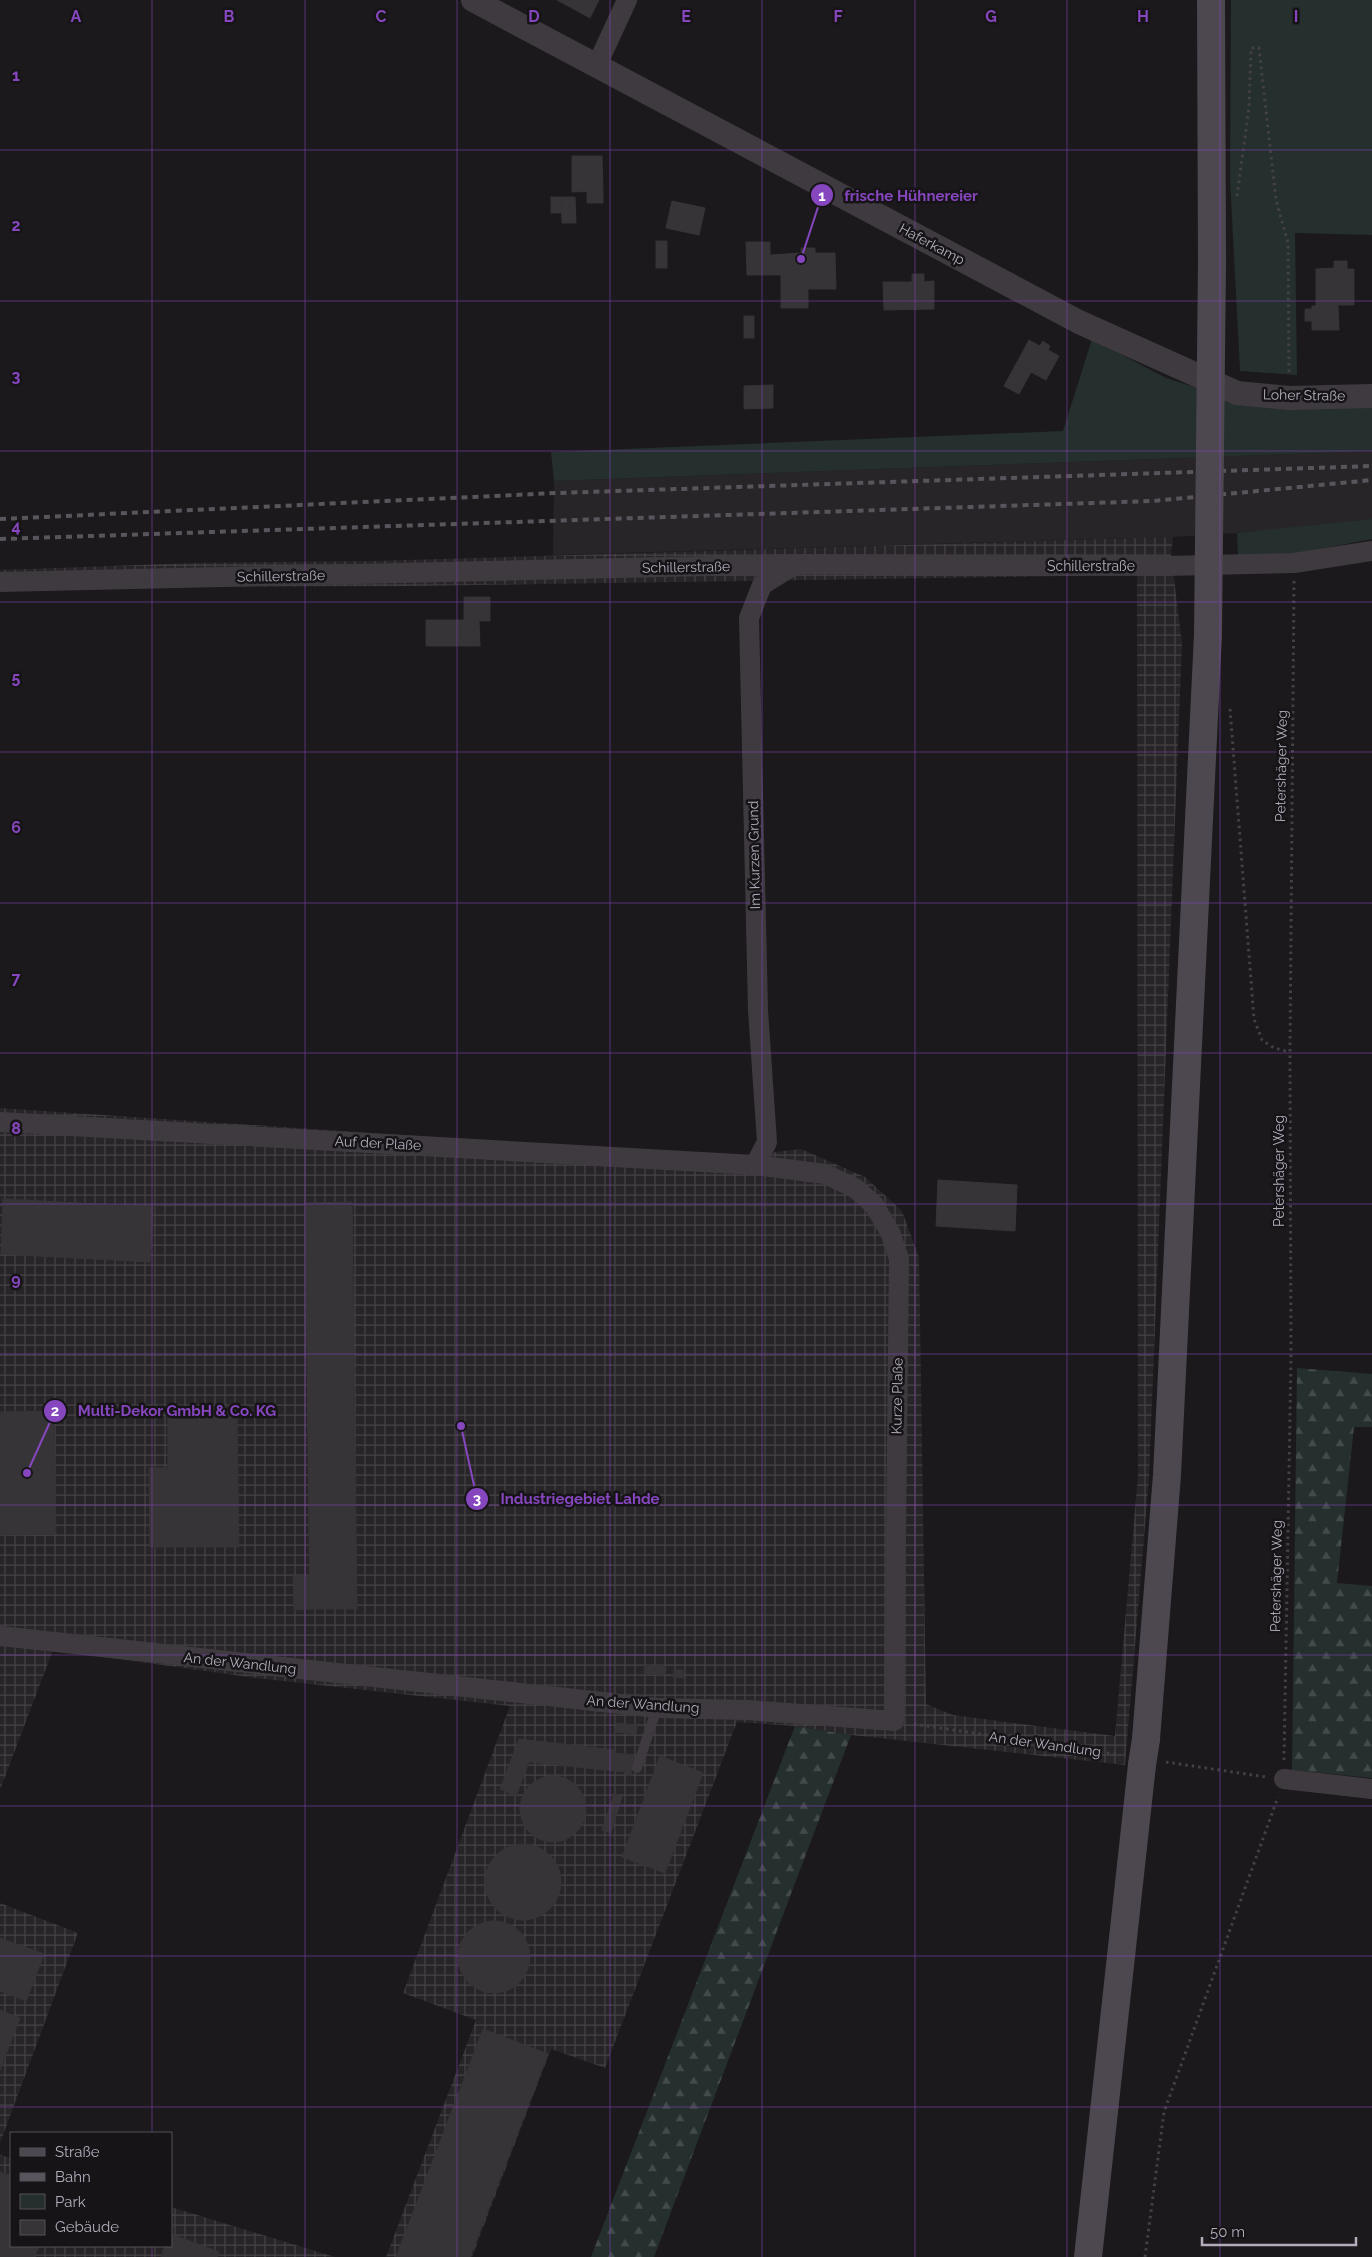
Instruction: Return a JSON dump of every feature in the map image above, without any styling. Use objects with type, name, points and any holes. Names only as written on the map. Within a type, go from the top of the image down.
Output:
[{"type":"main road","points":[[1088,2257],[1143,1755],[1167,1475],[1208,636],[1212,263],[1211,0]]},
{"type":"street","name":"Haferkamp","points":[[473,0],[1079,322],[1237,393]]},
{"type":"street","points":[[597,65],[627,0]]},
{"type":"street","name":"Loher Straße","points":[[1237,393],[1289,398],[1372,396]]},
{"type":"street","name":"Schillerstraße","points":[[0,582],[796,564],[1165,566],[1294,563],[1372,551]]},
{"type":"street","name":"Im Kurzen Grund","points":[[755,1165],[768,1142],[758,1010],[749,618],[762,585],[796,564]]},
{"type":"street","name":"Auf der Plaße","points":[[0,1122],[755,1165]]},
{"type":"street","name":"Kurze Plaße","points":[[755,1165],[825,1174],[855,1188],[874,1205],[890,1232],[899,1259],[894,1721]]},
{"type":"street","name":"An der Wandlung","points":[[0,1636],[657,1708],[747,1710],[894,1721]]},
{"type":"street","points":[[1284,1780],[1372,1790]]},
{"type":"lane","points":[[637,1768],[657,1708]]},
{"type":"path","points":[[1236,205],[1249,108],[1252,48],[1259,48],[1276,200],[1288,243],[1289,398]]},
{"type":"path","name":"Petershäger Weg","points":[[1145,2257],[1164,2112],[1284,1780],[1291,1358],[1290,1052],[1294,563]]},
{"type":"path","points":[[1230,705],[1254,1019],[1262,1040],[1274,1048],[1290,1052]]},
{"type":"path","name":"An der Wandlung","points":[[894,1721],[1143,1755],[1284,1780]]},
{"type":"shaded area","points":[[1372,451],[1372,519],[1251,532],[1173,537],[553,555],[554,481]]},
{"type":"shaded area","points":[[1173,537],[1171,555],[1182,643],[1149,1478],[1125,1765],[851,1735],[795,1726],[737,1722],[605,2068],[551,2049],[472,2257],[386,2257],[476,2020],[403,1993],[510,1706],[256,1678],[53,1650],[0,1790],[0,1108],[730,1157],[801,1149],[865,1177],[902,1211],[919,1257],[926,1704],[953,1715],[1115,1736],[1138,1476],[1137,575],[408,586],[0,588],[0,570],[195,563],[373,561]]},
{"type":"shaded area","points":[[0,1903],[78,1933],[0,2143]]},
{"type":"shaded area","points":[[0,2155],[10,2158],[10,2247],[172,2247],[172,2207],[335,2257],[0,2257]]},
{"type":"green space","points":[[1231,0],[1372,0],[1372,235],[1295,233],[1297,375],[1240,371],[1230,179]]},
{"type":"green space","points":[[1092,339],[1166,378],[1244,403],[1372,402],[1372,451],[554,481],[551,452],[1063,431]]},
{"type":"green space","points":[[1372,519],[1372,539],[1294,554],[1238,557],[1237,533]]},
{"type":"green space","points":[[1297,1368],[1372,1374],[1372,1427],[1354,1427],[1337,1583],[1372,1586],[1372,1778],[1292,1770]]},
{"type":"green space","points":[[795,1726],[851,1735],[654,2257],[591,2257]]},
{"type":"building","points":[[557,0],[599,0],[590,18]]},
{"type":"building","points":[[572,156],[602,156],[603,191],[572,192]]},
{"type":"building","points":[[603,191],[603,203],[587,203],[587,192]]},
{"type":"building","points":[[551,197],[561,197],[561,213],[551,213]]},
{"type":"building","points":[[561,197],[575,197],[576,223],[562,223]]},
{"type":"building","points":[[672,201],[705,208],[699,235],[666,228]]},
{"type":"building","points":[[656,241],[667,241],[667,268],[656,268]]},
{"type":"building","points":[[746,242],[770,242],[770,275],[747,275]]},
{"type":"building","points":[[801,248],[815,248],[815,253],[835,253],[836,289],[808,289],[808,308],[781,308],[781,275],[770,275],[770,255],[801,253]]},
{"type":"building","points":[[1334,261],[1347,261],[1347,269],[1354,269],[1354,283],[1337,284],[1339,330],[1312,330],[1312,321],[1305,321],[1305,309],[1312,309],[1312,306],[1316,306],[1316,269],[1334,268]]},
{"type":"building","points":[[912,274],[924,274],[924,282],[934,281],[934,309],[884,310],[883,282],[912,282]]},
{"type":"building","points":[[1354,283],[1354,305],[1338,305],[1337,284]]},
{"type":"building","points":[[744,316],[754,316],[754,338],[744,338]]},
{"type":"building","points":[[1029,340],[1040,346],[1043,341],[1050,346],[1048,350],[1059,356],[1046,380],[1016,364]]},
{"type":"building","points":[[1016,364],[1031,372],[1019,394],[1004,386]]},
{"type":"building","points":[[773,385],[773,408],[744,409],[744,386]]},
{"type":"building","points":[[464,597],[490,597],[490,621],[479,621],[480,646],[426,646],[426,620],[464,620]]},
{"type":"building","points":[[938,1180],[1017,1185],[1015,1231],[936,1226]]},
{"type":"building","points":[[3,1199],[153,1207],[150,1262],[1,1254]]},
{"type":"building","points":[[352,1202],[357,1609],[310,1609],[305,1203]]},
{"type":"building","points":[[54,1411],[56,1534],[0,1535],[0,1412]]},
{"type":"building","points":[[237,1411],[239,1547],[150,1547],[149,1468],[168,1468],[168,1412]]},
{"type":"building","points":[[293,1576],[310,1576],[310,1609],[294,1610]]},
{"type":"building","points":[[645,1665],[665,1666],[664,1675],[644,1674]]},
{"type":"building","points":[[674,1670],[683,1670],[683,1678],[673,1677]]},
{"type":"building","points":[[617,1723],[637,1725],[636,1734],[616,1732]]},
{"type":"building","points":[[519,1739],[615,1750],[615,1753],[634,1755],[631,1776],[625,1775],[625,1772],[529,1762],[516,1796],[500,1789]]},
{"type":"building","points":[[660,1756],[703,1773],[665,1873],[622,1857]]},
{"type":"building","points":[[546,1776],[560,1776],[572,1781],[581,1790],[586,1802],[584,1822],[577,1833],[560,1842],[546,1842],[534,1837],[525,1828],[520,1816],[520,1802],[525,1790],[534,1781]]},
{"type":"building","points":[[614,1794],[622,1797],[611,1833],[602,1830]]},
{"type":"building","points":[[523,1844],[537,1847],[550,1855],[558,1868],[561,1882],[558,1896],[550,1909],[537,1917],[523,1920],[509,1917],[496,1909],[488,1896],[485,1882],[488,1868],[496,1855],[509,1847]]},
{"type":"building","points":[[487,1921],[501,1921],[520,1931],[530,1950],[530,1964],[520,1983],[501,1993],[487,1993],[468,1983],[458,1964],[458,1950],[468,1931]]},
{"type":"building","points":[[0,1938],[44,1954],[26,2001],[0,1991]]},
{"type":"building","points":[[0,2010],[20,2018],[0,2070]]},
{"type":"building","points":[[483,2029],[548,2054],[470,2257],[396,2257]]},
{"type":"building","points":[[0,2172],[10,2176],[10,2247],[39,2247],[34,2257],[0,2257]]},
{"type":"building","points":[[172,2234],[219,2252],[217,2257],[161,2257],[165,2247],[172,2247]]},
{"type":"railway","points":[[0,519],[557,493],[1372,466]]},
{"type":"railway","points":[[0,539],[1153,501],[1372,480]]},
{"type":"place","name":"frische Hühnereier","points":[[801,259]]},
{"type":"place","name":"Industriegebiet Lahde","points":[[461,1426]]},
{"type":"place","name":"Multi-Dekor GmbH & Co. KG","points":[[27,1473]]}]
